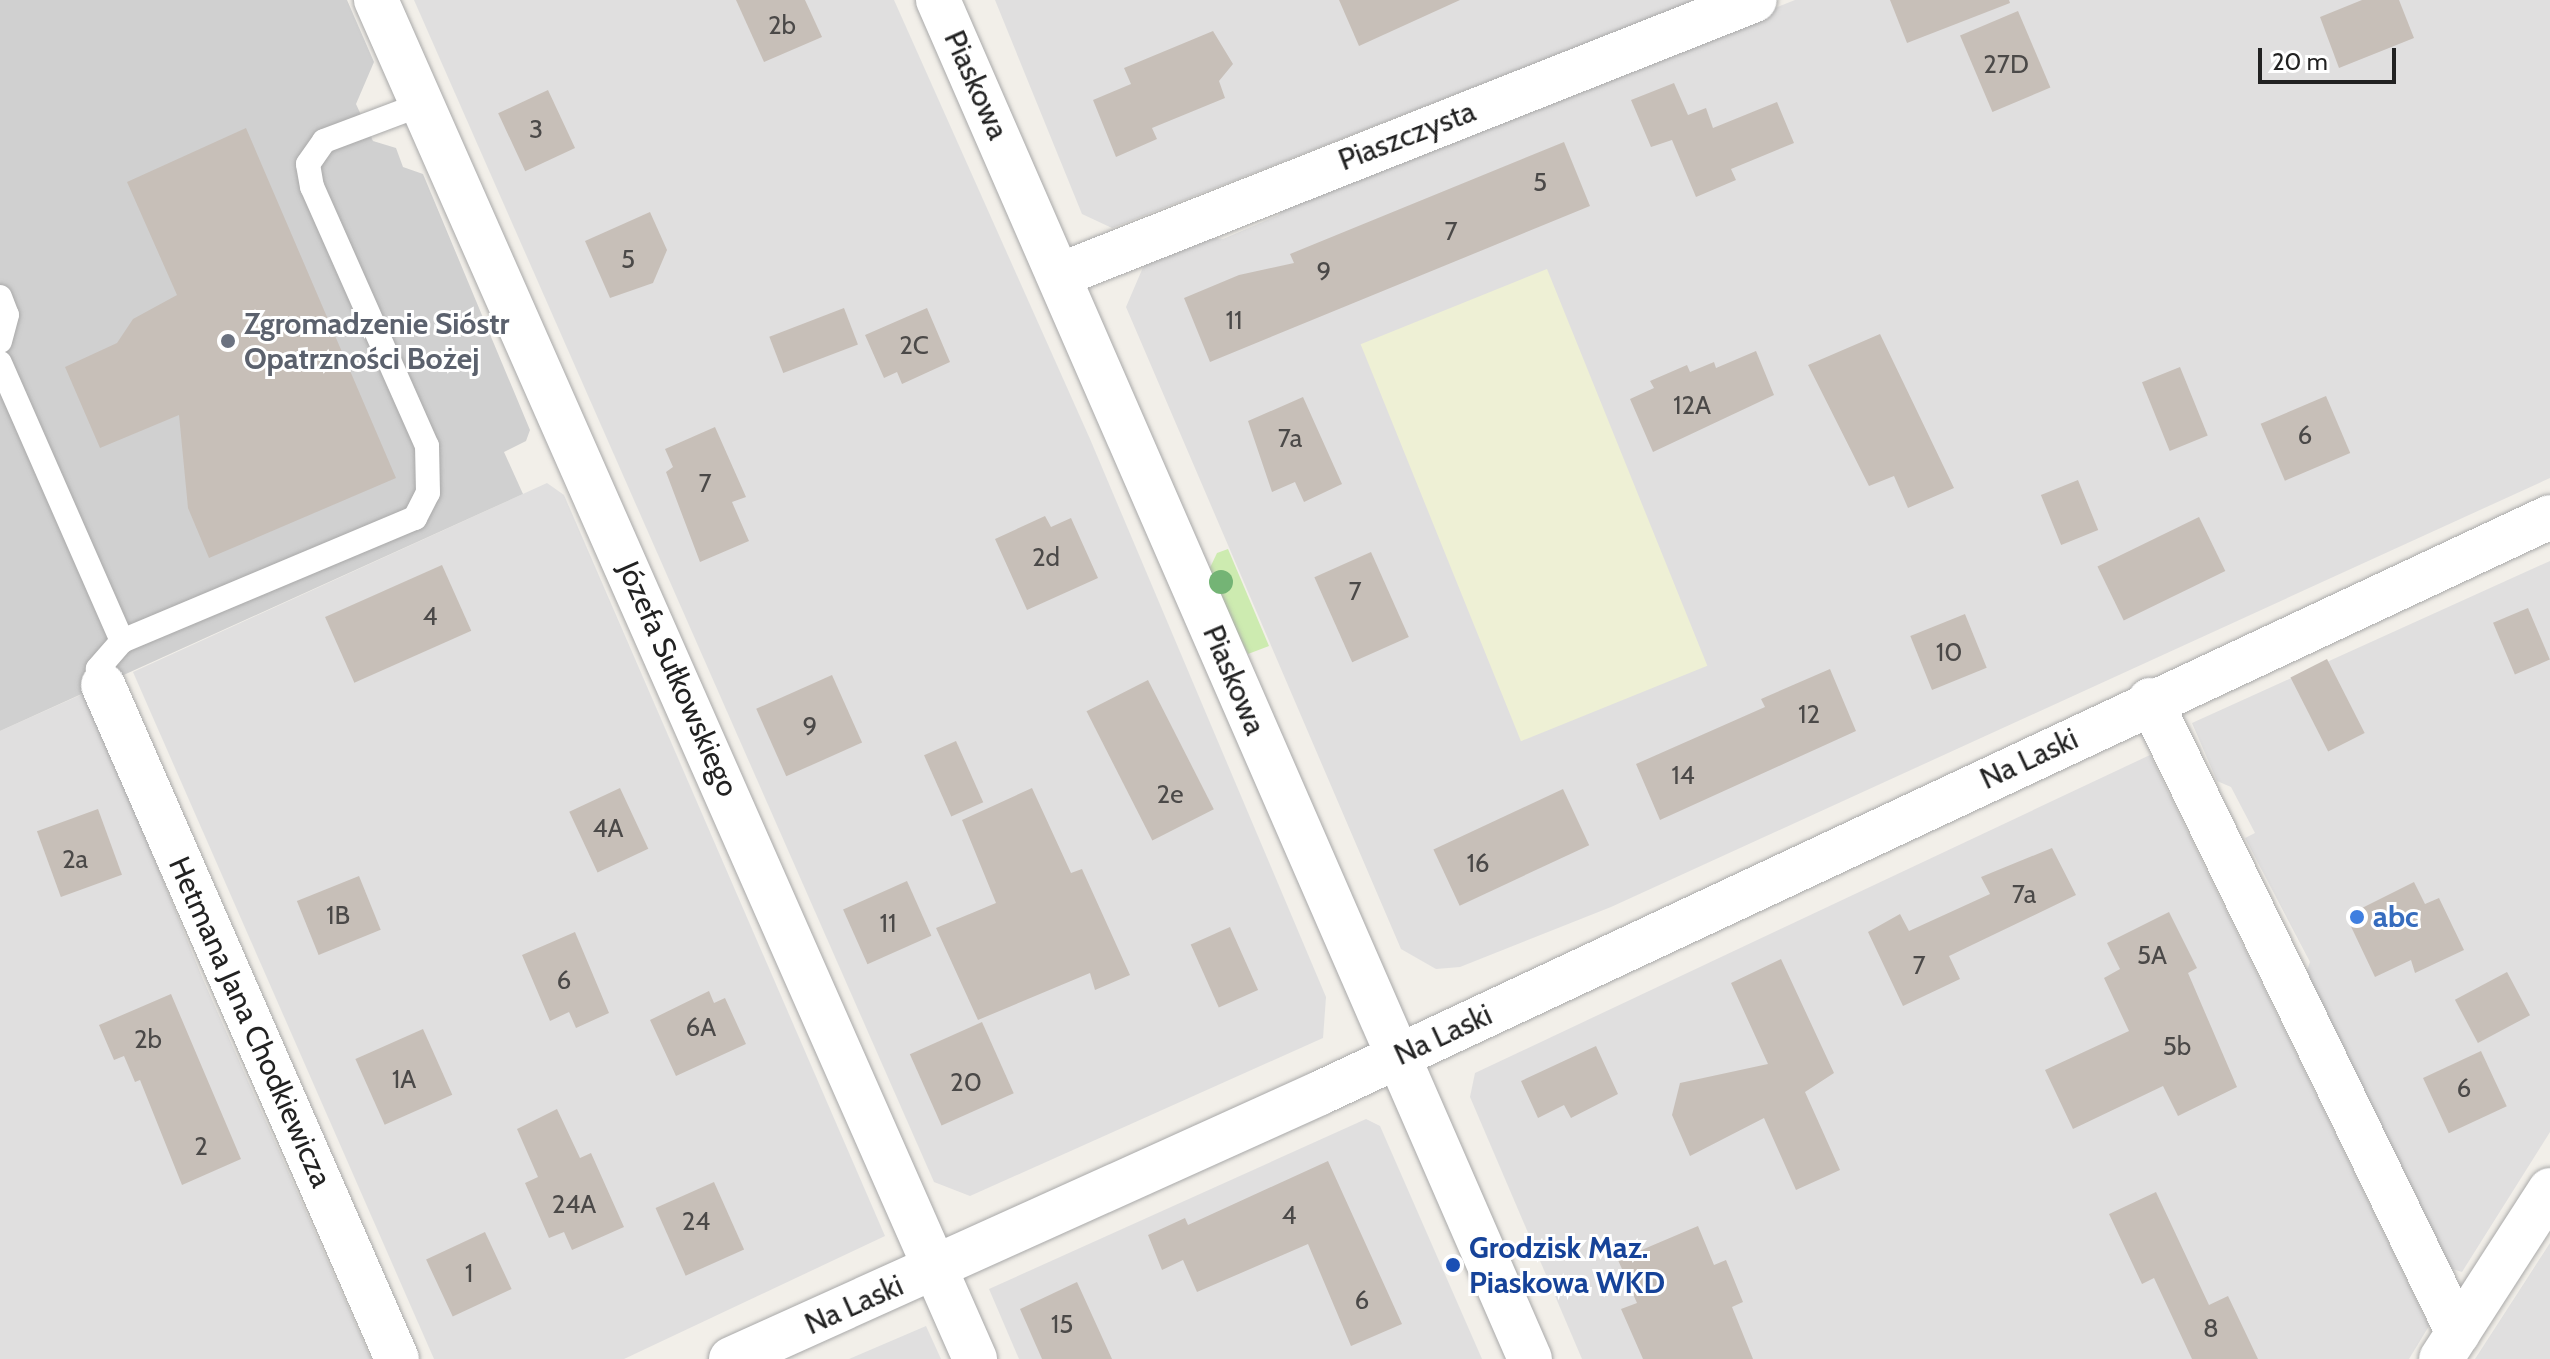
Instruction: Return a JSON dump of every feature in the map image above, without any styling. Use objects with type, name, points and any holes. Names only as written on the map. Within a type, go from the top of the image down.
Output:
[{"type":"street","name":"Józefa Sułkowskiego","points":[[376,0],[420,105],[511,298],[975,1359]]},
{"type":"street","name":"Piaskowa","points":[[938,0],[1530,1359]]},
{"type":"street","name":"Piaszczysta","points":[[1060,275],[1755,0]]},
{"type":"street","name":"Na Laski","points":[[731,1359],[1397,1056],[2150,700],[2550,517]]},
{"type":"street","name":"Hetmana Jana Chodkiewicza","points":[[103,685],[397,1359]]},
{"type":"street","points":[[2150,700],[2450,1346]]},
{"type":"street","points":[[2450,1346],[2550,1190]]},
{"type":"lane","points":[[103,685],[98,669],[122,641],[415,518],[428,493],[427,446],[312,187],[308,164],[324,141],[420,105]]},
{"type":"lane","points":[[0,297],[7,315],[0,341]]},
{"type":"lane","points":[[0,363],[122,641]]},
{"type":"shaded area","points":[[0,0],[347,0],[374,62],[356,104],[373,141],[396,148],[403,167],[423,174],[530,430],[526,441],[504,452],[523,494],[0,731]]},
{"type":"shaded area","points":[[414,0],[894,0],[1090,439],[1326,997],[1323,1038],[970,1196],[934,1182]]},
{"type":"shaded area","points":[[995,0],[1697,0],[1112,228],[1082,214]]},
{"type":"shaded area","points":[[1795,0],[2550,0],[2550,478],[1611,907],[1460,967],[1436,969],[1401,949],[1126,307],[1147,258],[1208,237],[1223,239],[1279,215],[1287,204]]},
{"type":"shaded area","points":[[547,483],[564,495],[885,1236],[624,1359],[434,1359],[133,672]]},
{"type":"shaded area","points":[[2550,561],[2550,1132],[2462,1272],[2443,1266],[2306,973],[2310,962],[2245,838],[2255,833],[2231,787],[2217,781],[2192,723]]},
{"type":"shaded area","points":[[87,692],[202,977],[371,1359],[0,1359],[0,731]]},
{"type":"shaded area","points":[[2150,755],[2429,1326],[2409,1359],[1582,1359],[1470,1097],[1475,1073]]},
{"type":"shaded area","points":[[1366,1119],[1380,1126],[1482,1359],[1019,1359],[989,1289]]},
{"type":"shaded area","points":[[2550,1243],[2550,1359],[2475,1359]]},
{"type":"shaded area","points":[[926,1326],[941,1359],[849,1359]]},
{"type":"green space","points":[[1547,269],[1707,666],[1521,741],[1361,344]]},
{"type":"green space","points":[[1228,549],[1269,646],[1248,654],[1207,574],[1217,553]]},
{"type":"building","points":[[736,0],[805,0],[822,37],[764,62]]},
{"type":"building","points":[[1339,0],[1460,0],[1359,46]]},
{"type":"building","points":[[1890,0],[2009,0],[2010,3],[1907,43]]},
{"type":"building","points":[[2362,0],[2399,0],[2414,38],[2339,68],[2320,17]]},
{"type":"building","points":[[2018,11],[2050,87],[1992,112],[1960,36]]},
{"type":"building","points":[[1213,31],[1233,64],[1219,81],[1225,98],[1152,128],[1157,139],[1116,157],[1093,100],[1131,84],[1124,68]]},
{"type":"building","points":[[1674,83],[1688,115],[1706,108],[1713,128],[1777,102],[1794,143],[1731,169],[1736,180],[1696,197],[1672,140],[1651,147],[1631,100]]},
{"type":"building","points":[[548,90],[575,148],[525,171],[498,113]]},
{"type":"building","name":"Zgromadzenie Sióstr Opatrzności Bożej","points":[[246,128],[396,478],[209,558],[188,508],[179,415],[100,448],[65,367],[117,343],[133,319],[177,295],[127,182]]},
{"type":"building","points":[[1564,142],[1590,206],[1210,362],[1184,298],[1239,275],[1294,263],[1290,254]]},
{"type":"building","points":[[650,212],[667,250],[653,283],[610,298],[585,241]]},
{"type":"building","points":[[844,308],[858,344],[783,373],[769,337]]},
{"type":"building","points":[[927,308],[950,362],[902,384],[897,372],[884,378],[865,335]]},
{"type":"building","points":[[1880,334],[1954,488],[1908,508],[1894,476],[1869,486],[1808,365]]},
{"type":"building","points":[[1756,351],[1774,395],[1653,452],[1630,399],[1654,388],[1650,381],[1687,365],[1690,372],[1714,362],[1716,368]]},
{"type":"building","points":[[2180,367],[2208,436],[2170,451],[2142,382]]},
{"type":"building","points":[[2326,396],[2350,453],[2285,481],[2261,424]]},
{"type":"building","points":[[1303,397],[1342,484],[1304,502],[1295,482],[1272,492],[1248,421]]},
{"type":"building","points":[[715,427],[746,497],[732,502],[749,541],[700,562],[666,472],[673,467],[665,449]]},
{"type":"building","points":[[2078,480],[2098,530],[2061,545],[2041,495]]},
{"type":"building","points":[[1045,516],[1051,527],[1071,518],[1098,578],[1027,610],[995,539]]},
{"type":"building","points":[[2199,517],[2225,571],[2124,620],[2097,567]]},
{"type":"building","points":[[1371,552],[1409,637],[1352,662],[1314,577]]},
{"type":"building","points":[[442,565],[471,631],[354,683],[325,617]]},
{"type":"building","points":[[2528,608],[2550,660],[2515,674],[2493,623]]},
{"type":"building","points":[[1965,614],[1987,668],[1932,690],[1910,636]]},
{"type":"building","points":[[2327,659],[2365,733],[2328,752],[2290,678]]},
{"type":"building","points":[[1830,669],[1856,731],[1660,820],[1636,764],[1765,707],[1761,699]]},
{"type":"building","points":[[832,675],[862,743],[786,776],[756,709]]},
{"type":"building","points":[[1148,680],[1214,809],[1152,841],[1087,711]]},
{"type":"building","points":[[956,741],[983,802],[951,816],[924,755]]},
{"type":"building","points":[[620,788],[648,849],[598,872],[569,812]]},
{"type":"building","points":[[1032,788],[1071,873],[1082,869],[1130,975],[1095,990],[1090,973],[978,1020],[936,928],[996,903],[962,820]]},
{"type":"building","points":[[1563,789],[1589,845],[1460,906],[1433,849]]},
{"type":"building","points":[[98,809],[122,875],[61,897],[37,831]]},
{"type":"building","points":[[2052,848],[2076,895],[1949,956],[1960,979],[1903,1006],[1868,932],[1900,914],[1909,931],[1990,894],[1981,877]]},
{"type":"building","points":[[359,876],[381,930],[319,955],[297,901]]},
{"type":"building","points":[[907,881],[931,936],[867,964],[843,909]]},
{"type":"building","points":[[2414,882],[2425,904],[2439,898],[2464,950],[2415,973],[2411,960],[2375,977],[2346,916]]},
{"type":"building","points":[[2169,912],[2197,968],[2188,973],[2237,1087],[2178,1116],[2163,1086],[2073,1129],[2045,1070],[2129,1031],[2104,978],[2120,969],[2107,943]]},
{"type":"building","points":[[1230,927],[1258,990],[1219,1008],[1191,944]]},
{"type":"building","points":[[575,932],[609,1013],[576,1028],[569,1012],[550,1021],[522,955]]},
{"type":"building","points":[[1781,959],[1834,1073],[1805,1092],[1840,1170],[1796,1190],[1764,1118],[1690,1156],[1672,1115],[1680,1083],[1768,1064],[1731,983]]},
{"type":"building","points":[[2507,972],[2530,1015],[2478,1043],[2455,1000]]},
{"type":"building","points":[[709,991],[714,1003],[725,998],[746,1044],[676,1076],[650,1020]]},
{"type":"building","points":[[171,994],[241,1159],[182,1185],[140,1080],[135,1082],[124,1056],[114,1060],[99,1025]]},
{"type":"building","points":[[982,1022],[1014,1093],[942,1125],[910,1054]]},
{"type":"building","points":[[423,1029],[452,1095],[385,1125],[355,1059]]},
{"type":"building","points":[[1596,1046],[1618,1094],[1571,1118],[1564,1105],[1538,1118],[1521,1081]]},
{"type":"building","points":[[2481,1051],[2507,1106],[2449,1133],[2423,1078]]},
{"type":"building","points":[[557,1109],[580,1158],[591,1153],[624,1227],[572,1250],[564,1232],[549,1238],[525,1183],[538,1177],[517,1129]]},
{"type":"building","points":[[1328,1161],[1402,1324],[1351,1346],[1308,1244],[1197,1292],[1183,1260],[1162,1270],[1148,1235],[1185,1218],[1188,1225]]},
{"type":"building","points":[[714,1182],[744,1250],[686,1276],[656,1208]]},
{"type":"building","points":[[2156,1192],[2209,1305],[2228,1296],[2258,1359],[2192,1359],[2154,1278],[2142,1284],[2109,1214]]},
{"type":"building","points":[[1698,1226],[1714,1265],[1726,1260],[1743,1302],[1732,1307],[1753,1359],[1643,1359],[1621,1309],[1637,1303],[1618,1260]]},
{"type":"building","points":[[485,1232],[512,1289],[453,1317],[426,1259]]},
{"type":"building","points":[[1077,1282],[1112,1359],[1042,1359],[1020,1309]]},
{"type":"place","name":"Zgromadzenie Sióstr Opatrzności Bożej","points":[[228,341]]},
{"type":"place","name":"abc","points":[[2357,917]]},
{"type":"place","name":"Grodzisk Maz. Piaskowa WKD","points":[[1453,1265]]}]
